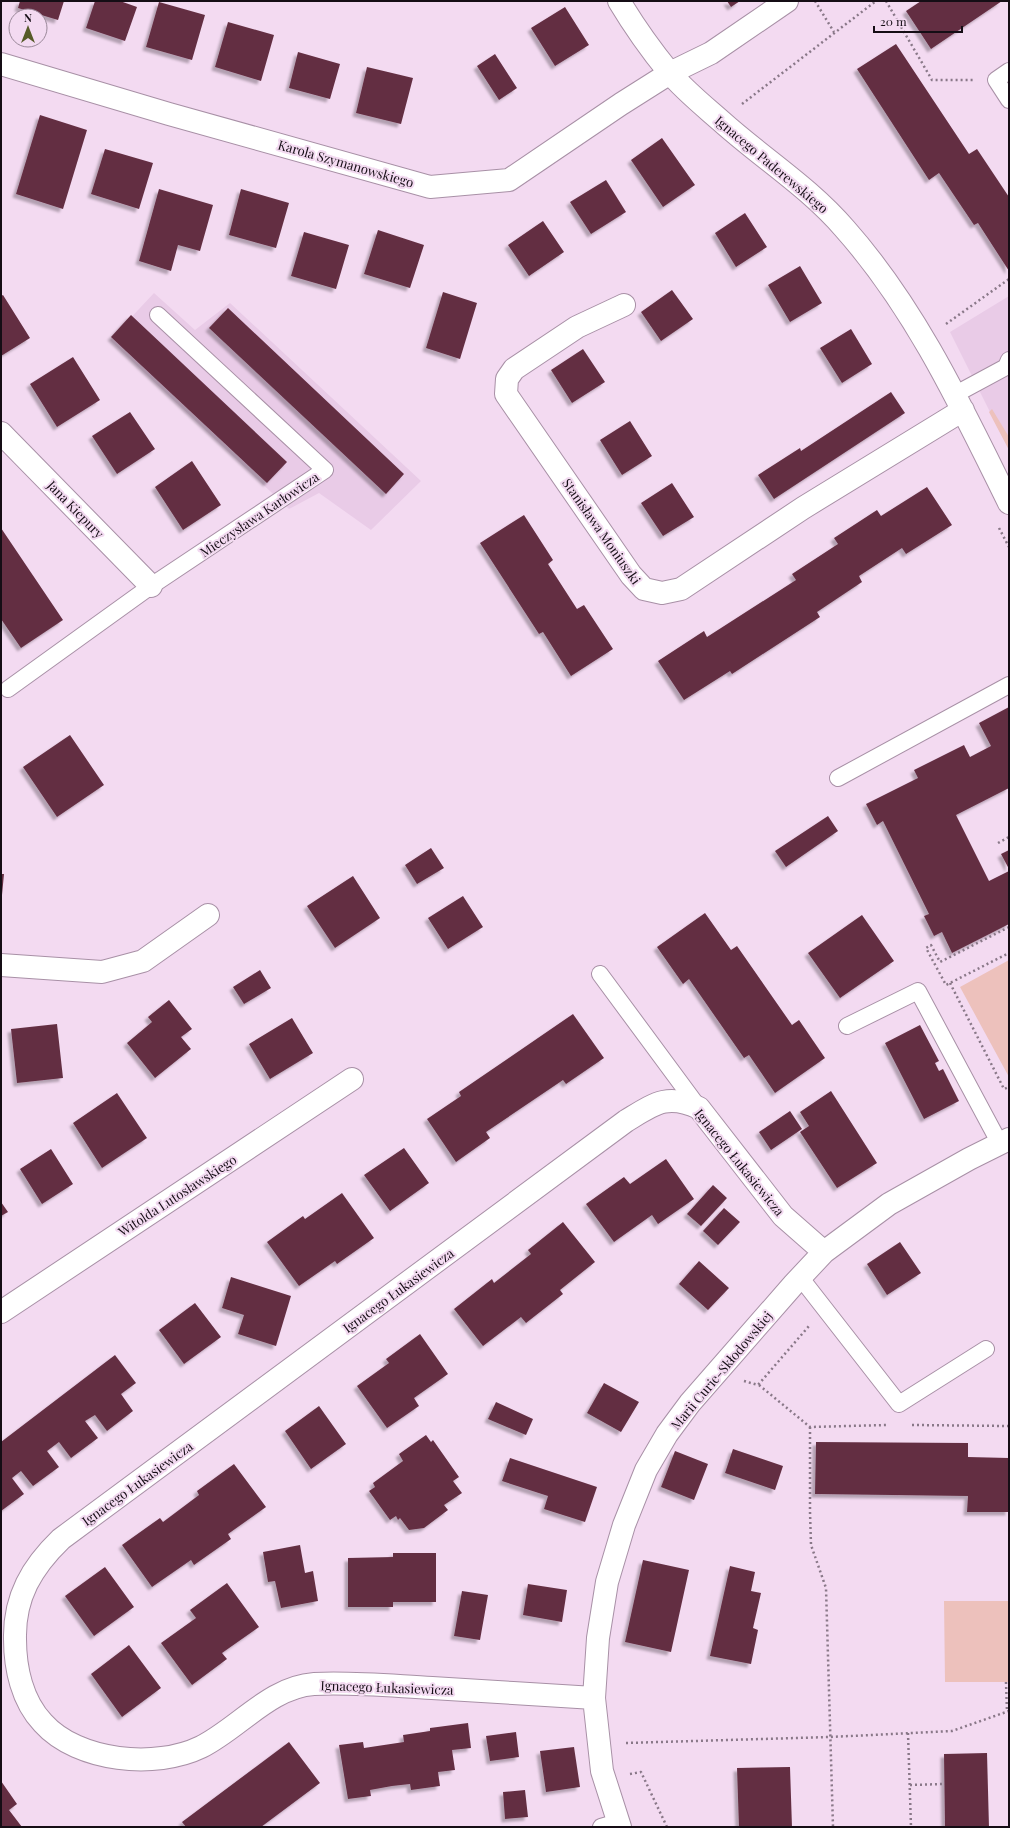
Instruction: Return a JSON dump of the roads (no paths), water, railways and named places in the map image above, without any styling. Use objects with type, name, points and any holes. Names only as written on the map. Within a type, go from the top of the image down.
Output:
[{"type":"street","name":"Ignacego Paderewskiego","points":[[619,1],[639,33],[670,73],[721,122],[810,193],[846,229],[904,304],[959,403],[1009,503]]},
{"type":"street","name":"Karola Szymanowskiego","points":[[1,64],[169,114],[430,187],[509,180],[621,104],[670,73],[711,53],[787,1]]},
{"type":"street","name":"Stanisława Moniuszki","points":[[624,304],[577,327],[514,370],[507,379],[506,394],[631,575],[644,589],[662,593],[681,589],[959,403]]},
{"type":"street","name":"Jana Kiepury","points":[[1,432],[151,586]]},
{"type":"street","points":[[1,965],[102,972],[143,961],[208,915]]},
{"type":"street","name":"Witolda Lutosławskiego","points":[[1,1312],[352,1079]]},
{"type":"street","name":"Ignacego Łukasiewicza","points":[[594,1698],[352,1683],[311,1685],[292,1690],[274,1698],[202,1747],[157,1759],[130,1759],[100,1754],[80,1748],[64,1740],[43,1724],[31,1707],[20,1683],[16,1658],[15,1636],[22,1594],[32,1572],[45,1554],[61,1538],[626,1121],[649,1106],[666,1100],[683,1100],[699,1108],[783,1216],[824,1252]]},
{"type":"street","name":"Marii Curie-Skłodowskiej","points":[[613,1825],[602,1771],[594,1698],[598,1638],[606,1582],[624,1525],[646,1470],[667,1434],[690,1403],[800,1277],[824,1252],[857,1226],[889,1204],[969,1159],[1005,1142]]},
{"type":"lane","points":[[1003,76],[1009,100]]},
{"type":"lane","name":"Mieczysława Karłowicza","points":[[8,689],[151,586],[325,470],[158,315]]},
{"type":"lane","points":[[959,403],[1008,366]]},
{"type":"lane","points":[[838,778],[1009,686]]},
{"type":"lane","points":[[600,974],[699,1108]]},
{"type":"lane","points":[[848,1026],[918,991],[1005,1142]]},
{"type":"lane","points":[[800,1277],[899,1404],[986,1349]]}]
